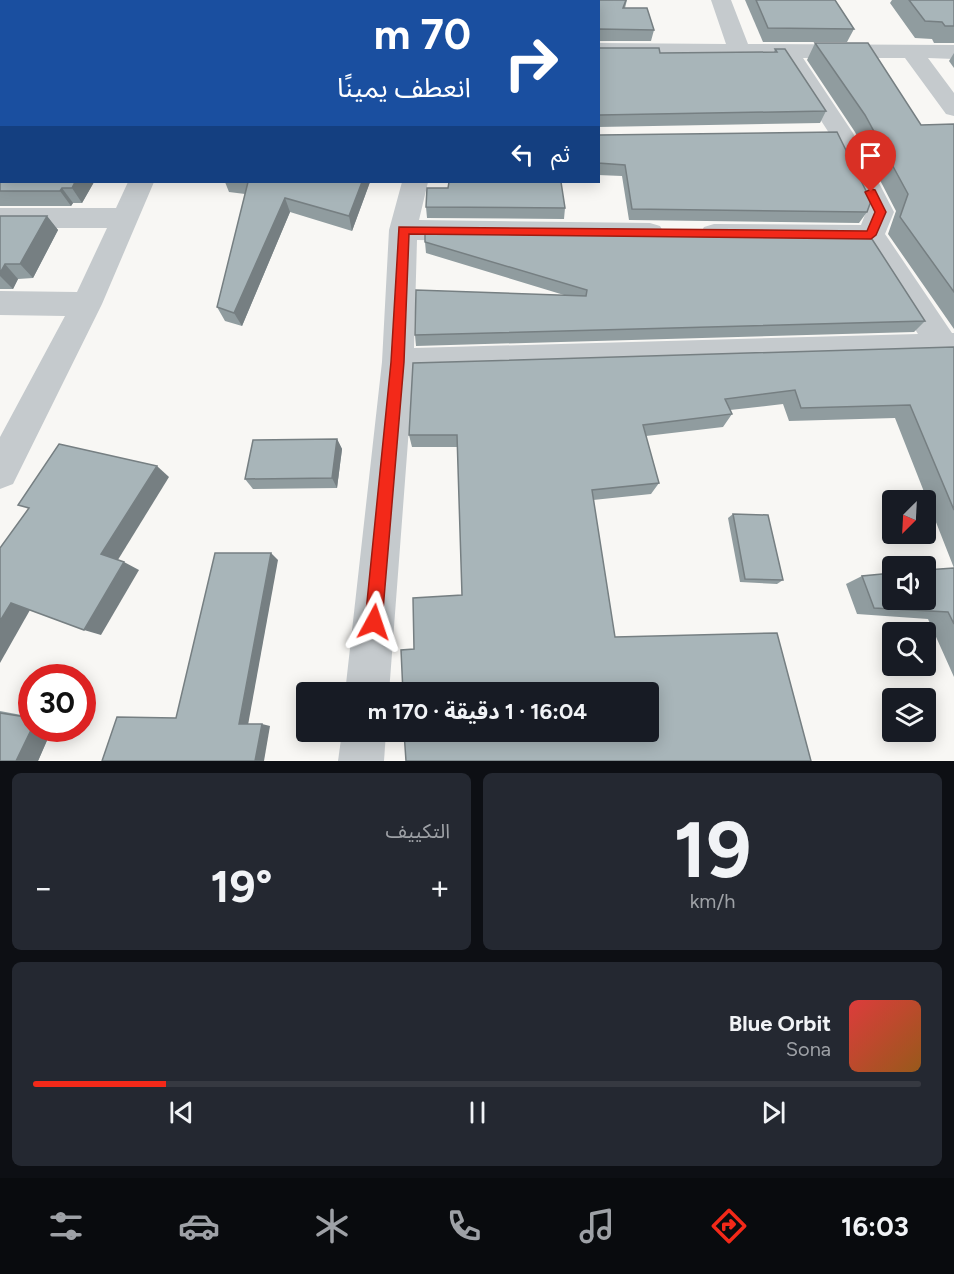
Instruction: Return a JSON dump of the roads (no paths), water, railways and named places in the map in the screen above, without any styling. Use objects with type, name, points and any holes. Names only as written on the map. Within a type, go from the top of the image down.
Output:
[{"type":"street","points":[[721,0],[739,49]]},
{"type":"street","points":[[600,50],[954,52]]},
{"type":"street","points":[[787,50],[830,133],[880,212],[871,235]]},
{"type":"street","points":[[912,52],[954,109]]},
{"type":"street","points":[[0,472],[87,304],[141,183]]},
{"type":"street","points":[[368,682],[398,362],[403,230],[415,183]]},
{"type":"street","points":[[0,218],[124,218]]},
{"type":"street","points":[[403,230],[871,235]]},
{"type":"street","points":[[871,235],[949,346]]},
{"type":"street","points":[[0,303],[87,304]]},
{"type":"street","points":[[398,362],[949,346]]},
{"type":"street","points":[[361,761],[363,742]]}]
